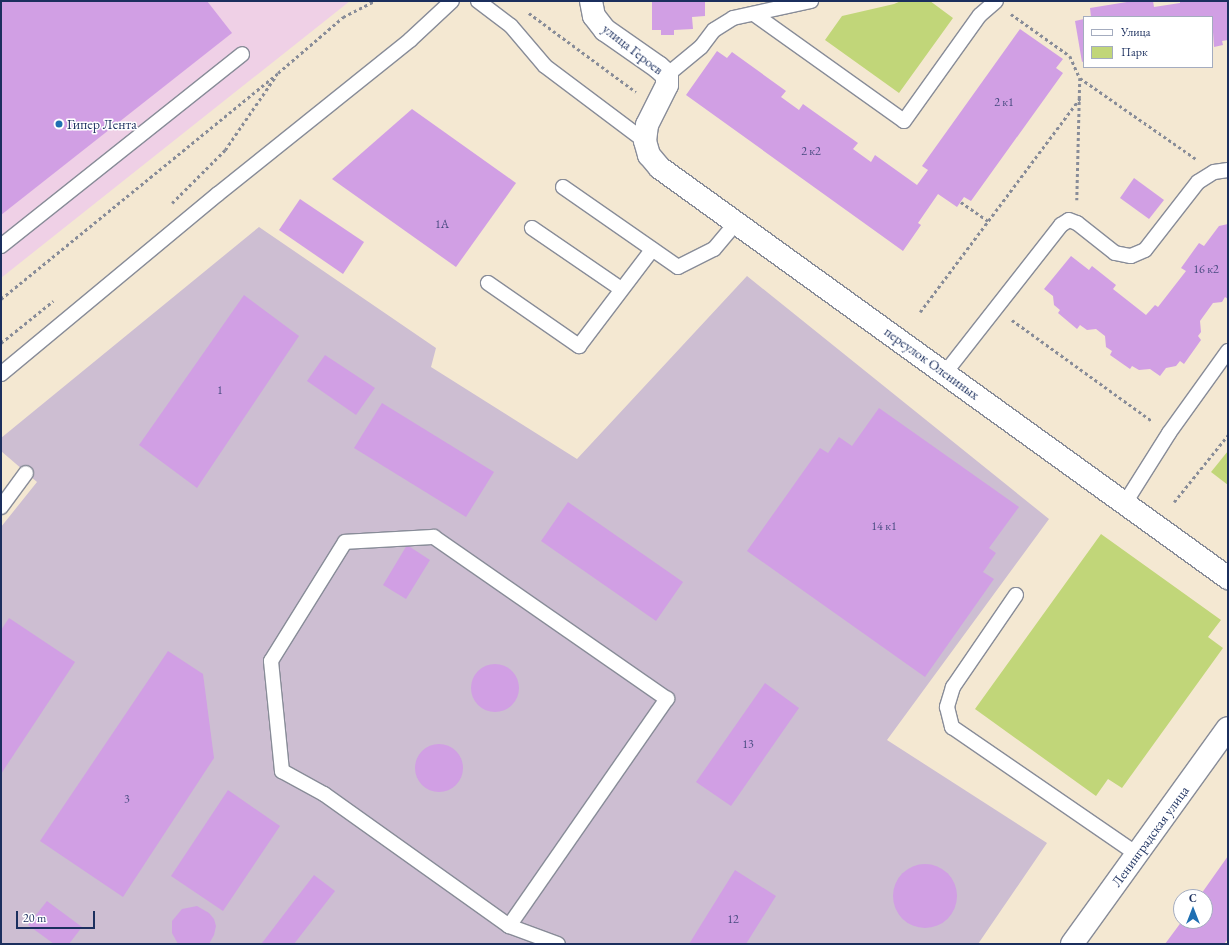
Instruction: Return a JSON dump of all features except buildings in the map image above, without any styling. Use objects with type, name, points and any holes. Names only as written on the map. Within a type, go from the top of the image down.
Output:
[{"type":"street","name":"улица Героев","points":[[591,1],[594,16],[605,30],[667,75],[668,85],[647,125],[646,141]]},
{"type":"street","name":"переулок Олениных","points":[[646,141],[649,155],[660,168],[945,372],[1228,578]]},
{"type":"street","name":"Ленинградская улица","points":[[1072,944],[1228,728]]},
{"type":"lane","points":[[1,374],[218,194],[410,40],[452,1]]},
{"type":"lane","points":[[478,1],[511,26],[545,66],[646,141]]},
{"type":"lane","points":[[667,75],[701,48],[714,30],[733,18],[810,1]]},
{"type":"lane","points":[[754,14],[904,121],[980,15],[996,1]]},
{"type":"lane","points":[[1,246],[242,54]]},
{"type":"lane","points":[[945,372],[1061,225],[1068,220],[1077,223],[1115,253],[1131,256],[1145,250],[1198,182],[1221,171]]},
{"type":"lane","points":[[563,187],[678,267],[714,249],[736,222]]},
{"type":"lane","points":[[532,228],[621,289]]},
{"type":"lane","points":[[488,283],[579,346],[652,250]]},
{"type":"lane","points":[[1125,503],[1169,433],[1228,351]]},
{"type":"lane","points":[[1,507],[26,473]]},
{"type":"lane","points":[[509,926],[667,699],[434,538],[345,542],[271,661],[282,772],[324,794],[509,926],[558,944]]},
{"type":"lane","points":[[1016,595],[953,688],[947,707],[952,727],[1137,854]]},
{"type":"path","points":[[1,299],[278,73],[344,17],[375,1]]},
{"type":"path","points":[[996,1],[1070,56],[1080,78],[1077,223]]},
{"type":"path","points":[[525,10],[637,93]]},
{"type":"path","points":[[170,205],[225,150],[278,73]]},
{"type":"path","points":[[1080,78],[1221,171]]},
{"type":"path","points":[[920,312],[1080,98]]},
{"type":"path","points":[[961,202],[988,221]]},
{"type":"path","points":[[1,343],[56,299]]},
{"type":"path","points":[[996,308],[1169,433]]},
{"type":"path","points":[[1174,502],[1228,435]]},
{"type":"shaded area","points":[[1,1],[350,1],[1,278]]},
{"type":"shaded area","points":[[259,227],[436,348],[431,367],[577,459],[747,276],[1049,519],[887,740],[1047,843],[978,944],[1,944],[1,527],[37,482],[1,451],[1,438]]},
{"type":"green space","points":[[901,1],[930,1],[953,18],[899,93],[825,40],[842,16]]},
{"type":"green space","points":[[1228,451],[1228,485],[1211,472]]},
{"type":"green space","points":[[1101,534],[1221,620],[1208,637],[1223,648],[1122,788],[1108,779],[1096,796],[975,709]]},
{"type":"place","name":"Гипер Лента","points":[[59,124]]}]
